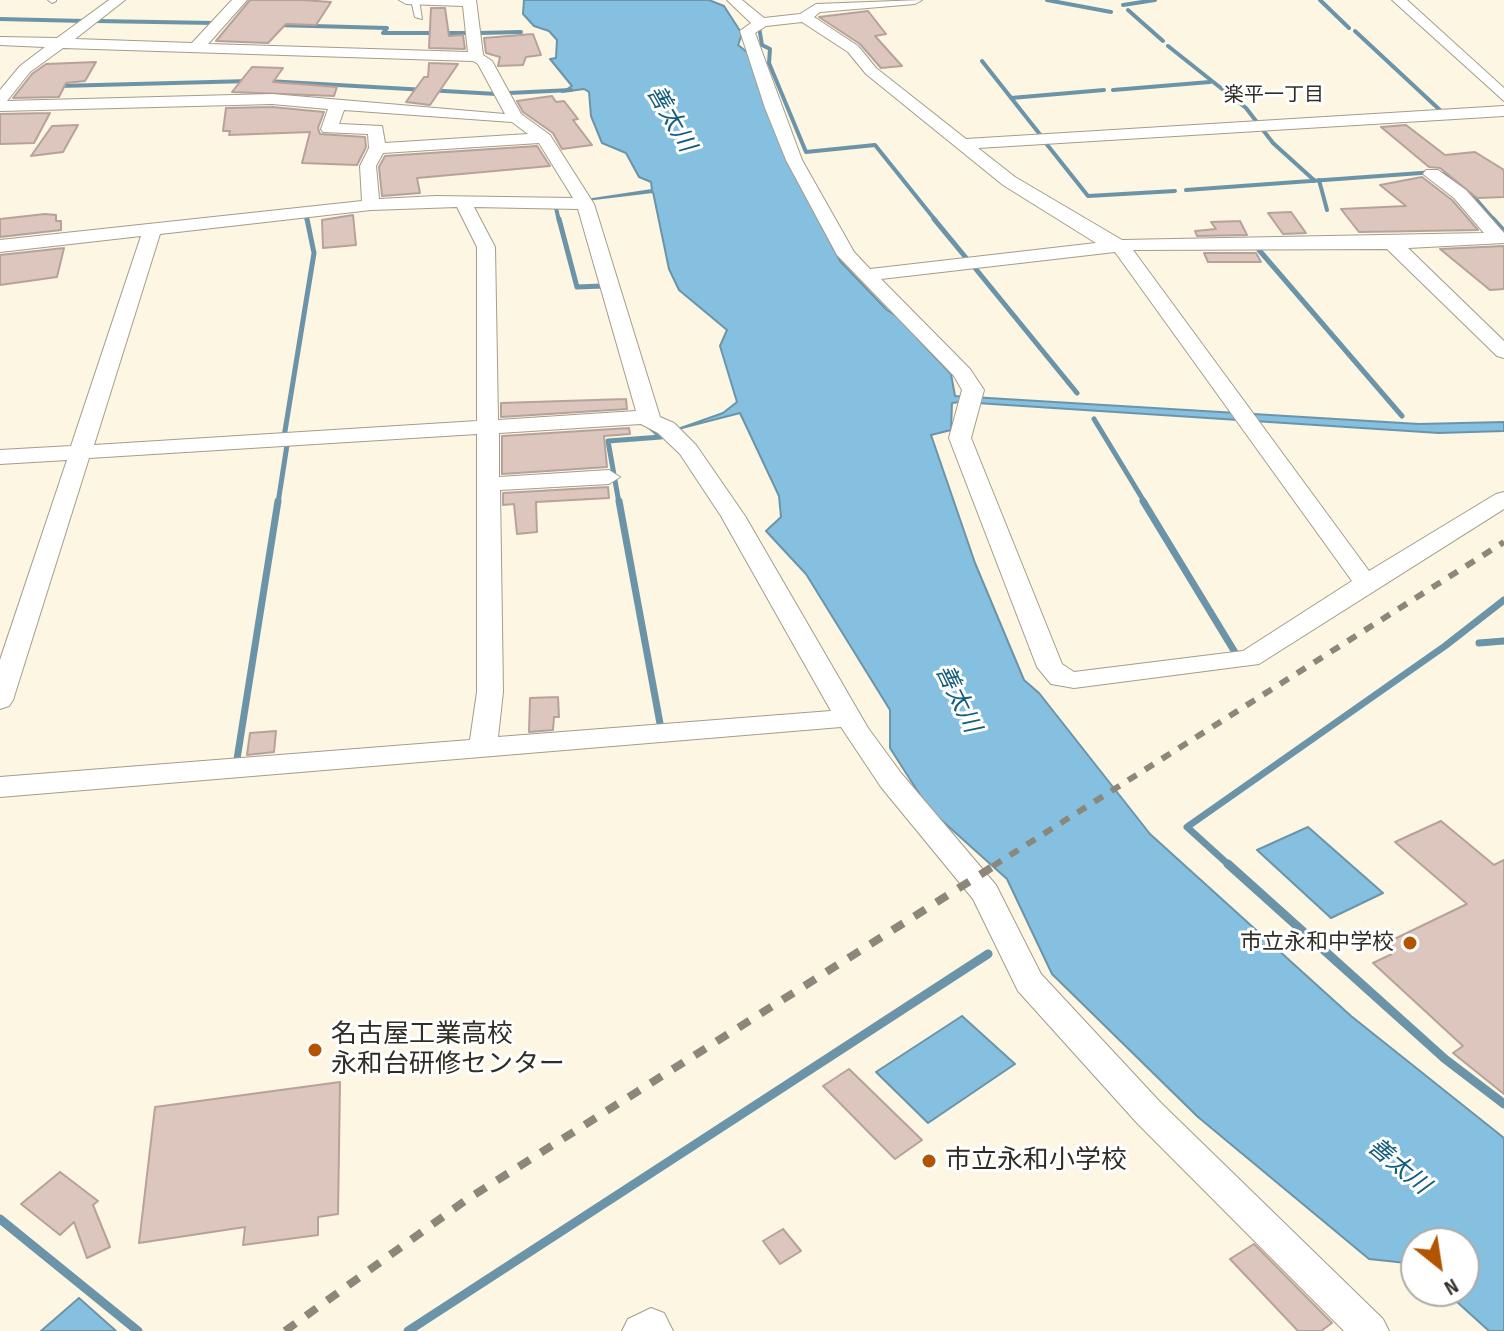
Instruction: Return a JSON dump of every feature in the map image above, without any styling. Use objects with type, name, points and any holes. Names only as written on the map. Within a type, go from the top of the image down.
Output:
[{"type":"street","points":[[0,103],[25,69],[118,0]]},
{"type":"street","points":[[196,48],[240,0]]},
{"type":"street","points":[[406,0],[470,2],[476,57]]},
{"type":"street","points":[[734,0],[754,19],[763,22]]},
{"type":"street","points":[[804,18],[816,8],[915,0]]},
{"type":"street","points":[[1399,0],[1504,96]]},
{"type":"street","points":[[1366,583],[1120,245],[1050,208],[960,144],[871,71],[853,49],[828,30],[804,18],[763,22],[747,31],[794,160],[846,255],[963,373],[973,390],[960,438],[1032,624],[1050,667],[1060,678],[1074,680],[1250,658],[1504,499]]},
{"type":"street","points":[[0,41],[476,57],[484,61],[515,117],[544,138],[575,183],[585,204],[649,417],[688,450],[733,516],[849,718],[891,780],[985,893],[1029,982],[1149,1113],[1370,1331]]},
{"type":"street","points":[[0,103],[246,99],[503,119],[515,117]]},
{"type":"street","points":[[338,104],[329,129],[376,129],[377,148],[368,166],[371,205]]},
{"type":"street","points":[[960,144],[1504,111]]},
{"type":"street","points":[[377,148],[544,138]]},
{"type":"street","points":[[1432,174],[1460,194],[1501,238]]},
{"type":"street","points":[[0,246],[371,205],[463,202],[585,204]]},
{"type":"street","points":[[463,202],[486,247],[490,692],[483,746]]},
{"type":"street","points":[[0,700],[152,230]]},
{"type":"street","points":[[867,275],[1120,245],[1392,243],[1501,238]]},
{"type":"street","points":[[1392,243],[1504,352]]},
{"type":"street","points":[[0,457],[649,417]]},
{"type":"street","points":[[488,484],[609,477]]},
{"type":"street","points":[[0,787],[849,718]]},
{"type":"street","points":[[641,1331],[651,1325],[654,1331]]},
{"type":"lane","points":[[415,0],[419,17]]},
{"type":"water","name":"善太川","points":[[524,0],[709,0],[724,6],[742,34],[738,45],[747,52],[790,165],[840,261],[887,310],[912,326],[917,338],[951,374],[955,396],[1419,424],[1504,422],[1504,431],[1439,433],[961,402],[952,403],[951,430],[931,435],[975,563],[1024,680],[1039,693],[1150,834],[1351,1016],[1504,1138],[1504,1331],[1489,1331],[1463,1307],[1480,1307],[1480,1227],[1400,1227],[1400,1262],[1369,1259],[1198,1117],[1052,974],[1007,879],[929,809],[890,748],[890,710],[806,574],[766,531],[781,517],[779,496],[740,413],[678,429],[723,413],[737,402],[720,346],[727,330],[679,290],[669,269],[653,192],[586,200],[652,190],[651,182],[639,177],[626,153],[602,143],[591,116],[589,92],[584,89],[562,92],[572,86],[550,59],[556,58],[557,40],[549,31],[534,26],[523,14]]},
{"type":"water","points":[[1308,827],[1383,893],[1331,918],[1257,850]]},
{"type":"water","points":[[962,1016],[1015,1064],[928,1123],[876,1072]]},
{"type":"water","points":[[79,1298],[116,1331],[41,1331]]},
{"type":"building","points":[[250,0],[331,2],[316,25],[286,24],[268,43],[216,41]]},
{"type":"building","points":[[431,8],[445,8],[449,36],[463,35],[465,49],[429,48]]},
{"type":"building","points":[[868,11],[886,34],[875,36],[902,66],[881,68],[860,44],[819,17]]},
{"type":"building","points":[[533,34],[541,55],[526,57],[523,65],[498,66],[500,57],[486,53],[484,38]]},
{"type":"building","points":[[96,62],[85,81],[66,83],[59,97],[13,98],[32,74],[46,64]]},
{"type":"building","points":[[429,63],[458,64],[430,105],[406,102],[424,77],[428,77]]},
{"type":"building","points":[[252,67],[283,68],[273,82],[337,87],[334,96],[232,92]]},
{"type":"building","points":[[552,96],[556,102],[564,101],[578,119],[573,120],[592,145],[562,149],[553,133],[523,112],[517,101]]},
{"type":"building","points":[[272,107],[324,112],[318,128],[320,134],[365,137],[366,147],[357,165],[302,163],[310,132],[229,135],[230,131],[223,131],[226,108]]},
{"type":"building","points":[[50,113],[34,143],[0,144],[0,114]]},
{"type":"building","points":[[78,125],[63,152],[31,156],[52,126]]},
{"type":"building","points":[[1406,125],[1445,155],[1475,152],[1504,170],[1504,197],[1477,198],[1440,168],[1429,167],[1381,127]]},
{"type":"building","points":[[537,146],[550,166],[417,178],[420,193],[382,196],[379,167],[385,156]]},
{"type":"building","points":[[1422,177],[1452,200],[1478,230],[1359,232],[1341,209],[1406,206],[1380,185]]},
{"type":"building","points":[[1291,212],[1306,233],[1283,234],[1268,213]]},
{"type":"building","points":[[56,215],[56,221],[61,221],[61,230],[0,237],[0,219]]},
{"type":"building","points":[[353,215],[356,245],[323,248],[322,220]]},
{"type":"building","points":[[1240,221],[1247,235],[1197,236],[1195,231],[1216,229],[1211,222]]},
{"type":"building","points":[[1504,246],[1504,289],[1490,290],[1440,249]]},
{"type":"building","points":[[64,248],[57,277],[0,285],[0,255]]},
{"type":"building","points":[[1204,253],[1256,253],[1261,262],[1208,262]]},
{"type":"building","points":[[626,399],[627,409],[501,417],[501,403]]},
{"type":"building","points":[[629,428],[630,434],[604,436],[607,467],[502,474],[502,436]]},
{"type":"building","points":[[608,487],[609,498],[536,502],[537,532],[517,534],[514,504],[503,505],[503,493]]},
{"type":"building","points":[[558,697],[559,717],[554,717],[553,730],[529,732],[530,698]]},
{"type":"building","points":[[276,731],[274,752],[247,755],[250,733]]},
{"type":"building","points":[[1441,821],[1494,865],[1504,860],[1504,1094],[1453,1053],[1463,1046],[1373,963],[1394,953],[1384,944],[1467,904],[1395,842]]},
{"type":"building","points":[[849,1069],[922,1140],[895,1159],[823,1086]]},
{"type":"building","points":[[340,1082],[338,1214],[318,1217],[318,1235],[243,1245],[245,1227],[139,1243],[155,1107]]},
{"type":"building","points":[[60,1172],[98,1201],[93,1205],[110,1247],[87,1258],[74,1222],[60,1235],[21,1204]]},
{"type":"building","points":[[783,1229],[801,1251],[780,1264],[763,1241]]},
{"type":"building","points":[[1254,1244],[1332,1323],[1321,1331],[1298,1331],[1230,1259]]},
{"type":"waterway","points":[[1047,0],[1111,12]]},
{"type":"waterway","points":[[1123,5],[1155,0]]},
{"type":"waterway","points":[[1320,0],[1349,28]]},
{"type":"waterway","points":[[1128,10],[1163,41]]},
{"type":"waterway","points":[[0,19],[84,21]]},
{"type":"waterway","points":[[96,21],[214,23]]},
{"type":"waterway","points":[[276,25],[387,28],[383,33],[467,33]]},
{"type":"waterway","points":[[759,27],[762,45],[770,49],[769,63],[806,152],[875,145],[936,221]]},
{"type":"waterway","points":[[1355,31],[1442,112]]},
{"type":"waterway","points":[[480,33],[521,32]]},
{"type":"waterway","points":[[1168,46],[1246,108],[1273,143],[1315,181]]},
{"type":"waterway","points":[[982,61],[1011,98]]},
{"type":"waterway","points":[[59,86],[250,81]]},
{"type":"waterway","points":[[267,81],[497,94]]},
{"type":"waterway","points":[[1113,90],[1210,82]]},
{"type":"waterway","points":[[509,93],[571,90]]},
{"type":"waterway","points":[[1011,98],[1104,90]]},
{"type":"waterway","points":[[1011,98],[1042,137]]},
{"type":"waterway","points":[[1045,142],[1088,196],[1175,191]]},
{"type":"waterway","points":[[1319,180],[1435,172],[1446,175],[1474,197],[1495,221]]},
{"type":"waterway","points":[[1315,181],[1319,180]]},
{"type":"waterway","points":[[1319,180],[1327,210]]},
{"type":"waterway","points":[[1186,190],[1315,181]]},
{"type":"waterway","points":[[556,208],[559,221]]},
{"type":"waterway","points":[[306,214],[307,221]]},
{"type":"waterway","points":[[284,437],[314,253],[307,219]]},
{"type":"waterway","points":[[559,219],[577,287],[603,286],[604,291]]},
{"type":"waterway","points":[[934,219],[967,259]]},
{"type":"waterway","points":[[1493,219],[1502,229]]},
{"type":"waterway","points":[[1259,250],[1402,416]]},
{"type":"waterway","points":[[975,268],[1077,393]]},
{"type":"waterway","points":[[1094,419],[1145,503]]},
{"type":"waterway","points":[[619,503],[608,441],[661,437],[649,426]]},
{"type":"waterway","points":[[278,503],[287,445]]},
{"type":"waterway","points":[[237,759],[278,501]]},
{"type":"waterway","points":[[619,501],[661,729]]},
{"type":"waterway","points":[[1143,501],[1236,654]]},
{"type":"waterway","points":[[1230,866],[1187,827],[1445,646],[1504,600]]},
{"type":"waterway","points":[[1479,643],[1504,641]]},
{"type":"waterway","points":[[1228,864],[1445,1059],[1504,1104]]},
{"type":"waterway","points":[[408,1331],[988,954]]},
{"type":"waterway","points":[[0,1219],[138,1331]]},
{"type":"railway","points":[[993,866],[1504,542]]},
{"type":"railway","points":[[285,1331],[466,1200],[997,864]]},
{"type":"place","name":"市立永和中学校","points":[[1410,943]]},
{"type":"place","name":"名古屋工業高校 永和台研修センター","points":[[315,1050]]},
{"type":"place","name":"市立永和小学校","points":[[929,1161]]},
{"type":"district","name":"楽平一丁目","points":[[1274,96]]}]
